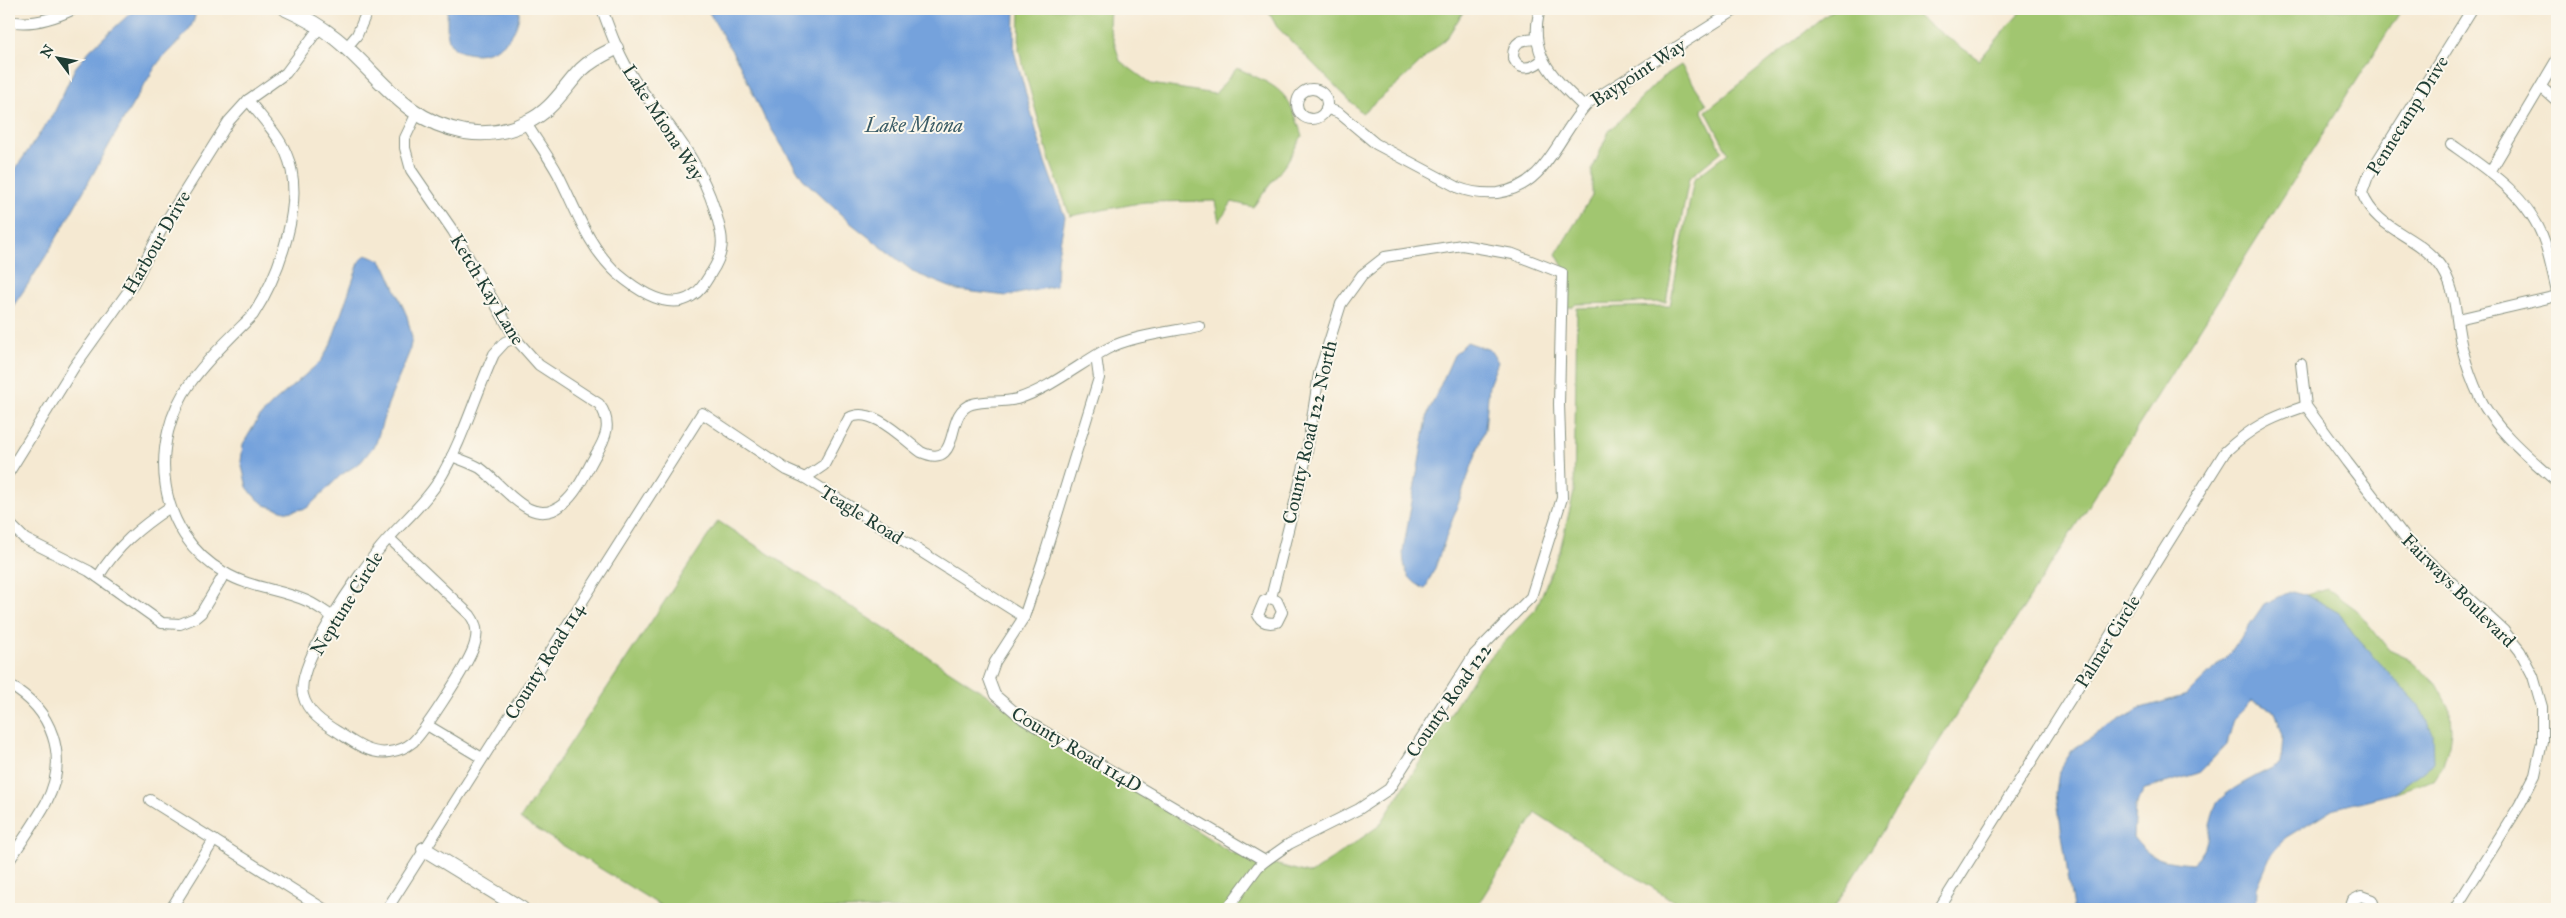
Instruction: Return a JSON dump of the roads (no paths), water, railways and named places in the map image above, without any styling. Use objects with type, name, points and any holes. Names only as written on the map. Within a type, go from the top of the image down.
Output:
[{"type":"street","points":[[9,21],[37,22],[59,16],[74,9]]},
{"type":"street","points":[[286,9],[320,27],[346,48],[416,115],[448,129],[471,133],[489,133],[512,129],[544,113],[556,102],[582,69],[598,57],[616,48]]},
{"type":"street","points":[[346,48],[357,35],[368,9]]},
{"type":"street","name":"Lake Miona Way","points":[[526,123],[557,173],[586,234],[606,261],[632,284],[659,299],[677,302],[693,296],[700,289],[721,255],[722,235],[707,190],[695,165],[676,134],[634,80],[616,48],[602,9]]},
{"type":"street","points":[[1540,9],[1537,39],[1542,60],[1552,76],[1584,107]]},
{"type":"street","name":"Baypoint Way","points":[[1326,108],[1338,113],[1376,144],[1417,167],[1470,192],[1487,194],[1508,192],[1527,183],[1543,169],[1575,117],[1584,107],[1737,9]]},
{"type":"street","name":"Pennecamp Drive","points":[[2472,9],[2368,176],[2362,193],[2367,207],[2378,219],[2427,251],[2439,264],[2448,278],[2455,298],[2462,349],[2480,399],[2517,446],[2557,482]]},
{"type":"street","name":"Harbour Drive","points":[[9,471],[74,367],[132,286],[165,224],[229,121],[248,100],[286,73],[320,27]]},
{"type":"street","points":[[1537,39],[1519,41],[1515,45],[1513,57],[1516,64],[1525,68],[1535,66],[1542,60]]},
{"type":"street","points":[[2490,172],[2557,59]]},
{"type":"street","points":[[2541,87],[2557,101]]},
{"type":"street","points":[[248,100],[279,140],[288,158],[293,175],[290,219],[277,267],[261,302],[253,314],[191,382],[173,415],[167,433],[163,461],[170,507],[177,523],[194,547],[225,573],[243,582],[306,601],[333,617]]},
{"type":"street","name":"Ketch Kay Lane","points":[[416,115],[405,138],[405,148],[411,170],[453,232],[515,338],[539,365],[599,404],[605,412],[608,422],[605,441],[569,498],[553,510],[531,511],[522,506],[479,468],[452,456]]},
{"type":"street","points":[[2451,144],[2501,180],[2525,205],[2544,241],[2557,291]]},
{"type":"street","name":"County Road 122 North","points":[[1271,598],[1306,458],[1319,374],[1341,304],[1362,275],[1385,257],[1462,245],[1514,254],[1562,273]]},
{"type":"street","name":"County Road 122","points":[[1227,909],[1258,867],[1265,861],[1289,844],[1359,809],[1389,789],[1474,655],[1530,597],[1562,498],[1560,404],[1562,273]]},
{"type":"street","points":[[2458,320],[2557,296]]},
{"type":"street","points":[[805,478],[824,465],[849,418],[854,415],[870,416],[921,452],[931,456],[939,456],[948,448],[962,409],[971,404],[1000,402],[1024,396],[1118,344],[1198,326]]},
{"type":"street","name":"Neptune Circle","points":[[389,538],[475,621],[477,631],[472,653],[427,725],[411,743],[399,750],[379,752],[358,746],[316,717],[307,706],[302,684],[315,648],[333,617],[389,538],[427,498],[452,456],[494,354],[505,342],[515,338]]},
{"type":"street","name":"County Road 114D","points":[[1096,356],[1099,378],[1046,554],[1024,616],[995,662],[989,679],[991,690],[1001,702],[1023,719],[1265,861]]},
{"type":"street","points":[[2301,364],[2306,406]]},
{"type":"street","name":"Palmer Circle","points":[[1939,909],[2225,452],[2246,433],[2270,418],[2306,406]]},
{"type":"street","name":"Fairways Boulevard","points":[[2306,406],[2410,545],[2504,631],[2520,651],[2533,676],[2542,707],[2542,742],[2535,775],[2519,806],[2455,909]]},
{"type":"street","name":"Teagle Road","points":[[702,412],[786,470],[805,478],[1024,616]]},
{"type":"street","name":"County Road 114","points":[[386,909],[702,412]]},
{"type":"street","points":[[98,577],[115,552],[135,531],[170,507]]},
{"type":"street","points":[[9,523],[25,539],[98,577],[150,617],[172,625],[187,622],[201,613],[225,573]]},
{"type":"street","points":[[9,685],[32,700],[44,715],[52,733],[57,769],[47,802],[9,861]]},
{"type":"street","points":[[427,725],[482,758]]},
{"type":"street","points":[[150,800],[324,909]]},
{"type":"street","points":[[171,909],[214,840]]},
{"type":"street","points":[[424,849],[522,909]]},
{"type":"street","points":[[2350,909],[2354,900],[2361,896],[2372,900],[2375,909]]},
{"type":"water","points":[[135,9],[192,9],[195,16],[189,30],[156,66],[48,252],[9,312],[9,178],[54,113],[75,68],[90,50]]},
{"type":"water","points":[[447,9],[519,9],[516,28],[511,36],[496,49],[477,54],[460,51],[452,46],[447,32]]},
{"type":"water","name":"Lake Miona","points":[[707,9],[1015,9],[1014,51],[1045,162],[1065,217],[1057,259],[1056,286],[1007,296],[957,290],[915,273],[848,221],[803,179],[765,119],[740,65]]},
{"type":"water","points":[[366,255],[380,260],[386,268],[407,316],[412,338],[409,353],[388,404],[376,443],[361,462],[341,475],[307,508],[288,512],[265,505],[247,487],[241,462],[243,444],[258,419],[271,405],[321,361],[330,346],[360,260]]},
{"type":"water","points":[[1467,342],[1490,350],[1498,362],[1489,385],[1485,429],[1435,568],[1425,589],[1414,582],[1407,573],[1403,551],[1428,413],[1454,355]]},
{"type":"water","points":[[2292,591],[2307,595],[2339,613],[2353,634],[2418,704],[2433,734],[2434,762],[2394,793],[2332,809],[2285,838],[2271,855],[2257,888],[2256,909],[2073,909],[2056,793],[2059,771],[2073,749],[2141,708],[2187,695],[2230,653],[2264,604]],"holes":[[[2252,701],[2275,711],[2283,736],[2281,763],[2236,787],[2221,799],[2216,805],[2206,844],[2198,858],[2192,864],[2173,862],[2158,858],[2146,851],[2133,837],[2135,806],[2145,789],[2199,773],[2227,744],[2234,719]]]}]
